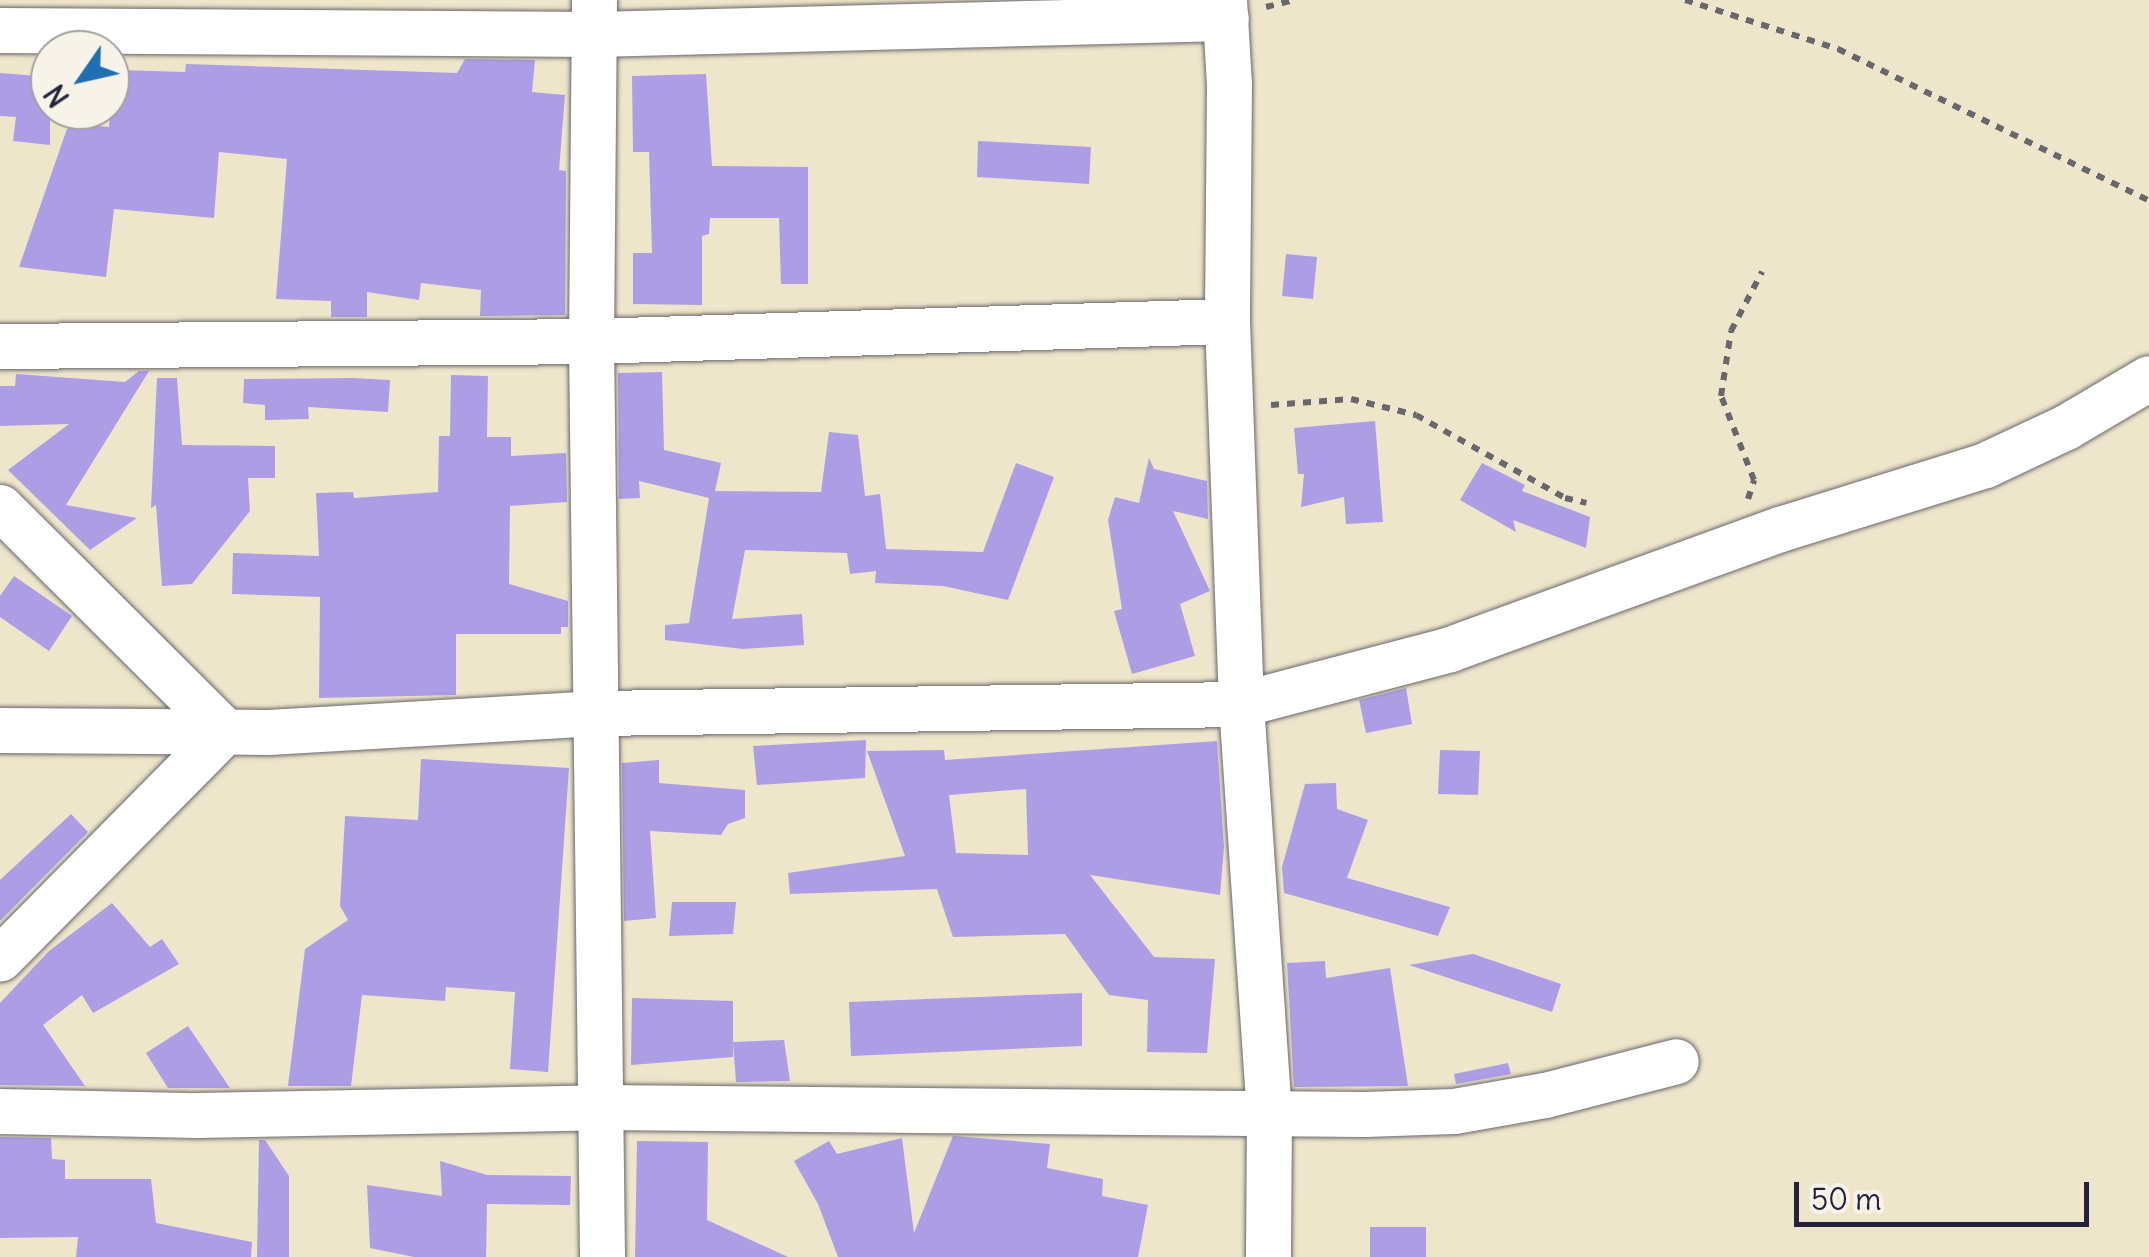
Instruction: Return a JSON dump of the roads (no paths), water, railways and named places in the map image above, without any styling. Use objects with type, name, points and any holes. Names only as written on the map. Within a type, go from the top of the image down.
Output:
[{"type":"street","points":[[0,30],[1225,9],[1227,321],[1241,704],[1269,1112],[1268,1257]]},
{"type":"street","points":[[595,17],[592,341],[602,1257]]},
{"type":"street","points":[[0,346],[592,341],[1227,321]]},
{"type":"street","points":[[0,730],[225,731],[596,713],[1241,704],[1450,649],[1733,548],[1984,465],[2066,427],[2149,378]]},
{"type":"street","points":[[0,507],[225,731]]},
{"type":"street","points":[[0,958],[225,731]]},
{"type":"street","points":[[0,1111],[197,1115],[600,1107],[1454,1111],[1545,1095],[1676,1061]]}]
